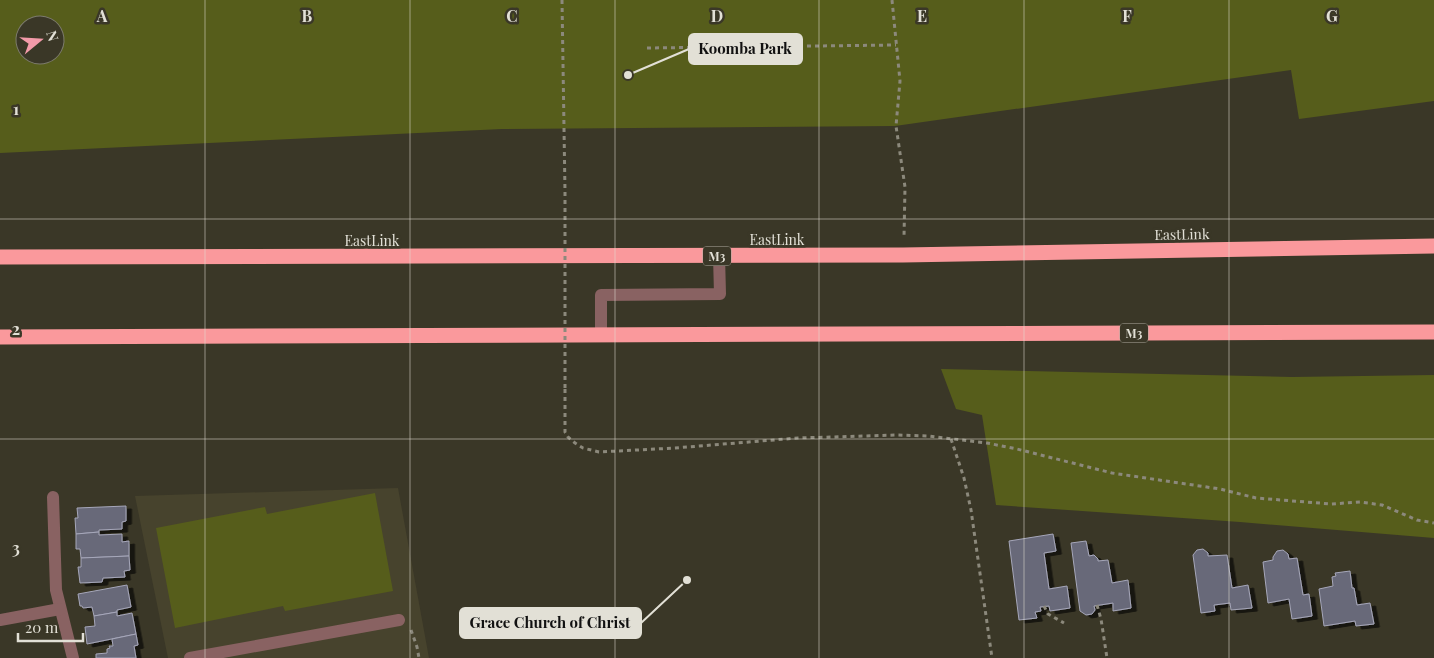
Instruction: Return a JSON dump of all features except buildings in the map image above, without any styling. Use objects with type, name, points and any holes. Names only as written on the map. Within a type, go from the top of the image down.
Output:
[{"type":"highway","name":"EastLink","points":[[0,257],[903,255],[1434,246]]},
{"type":"highway","name":"M3","points":[[0,337],[1434,332]]},
{"type":"lane","points":[[601,336],[601,295],[720,294],[719,256]]},
{"type":"lane","points":[[52,498],[54,568],[60,609],[67,629],[73,658]]},
{"type":"lane","points":[[0,620],[60,609]]},
{"type":"lane","points":[[190,658],[399,620]]},
{"type":"path","points":[[562,0],[565,164],[565,423],[568,437],[575,444],[599,452],[808,437],[928,436],[1017,449],[1112,473],[1220,489],[1256,498],[1331,504],[1360,502],[1382,505],[1417,520],[1434,523]]},
{"type":"path","points":[[892,0],[900,81],[896,126],[905,187],[903,255]]},
{"type":"path","points":[[646,48],[896,45]]},
{"type":"path","points":[[951,439],[964,478],[971,510],[992,658]]},
{"type":"path","points":[[1097,605],[1107,658]]},
{"type":"path","points":[[1044,606],[1048,614],[1064,623]]},
{"type":"path","points":[[399,620],[410,629],[419,658]]},
{"type":"shaded area","points":[[398,488],[429,658],[168,658],[135,496]]},
{"type":"green space","points":[[0,0],[1434,0],[1434,101],[1299,119],[1291,70],[895,126],[502,129],[0,153]]},
{"type":"green space","points":[[941,369],[1292,377],[1434,375],[1434,538],[996,505],[982,415],[956,409]]},
{"type":"green space","points":[[375,493],[393,591],[285,611],[283,606],[175,628],[156,528],[265,507],[267,514]]},
{"type":"place","name":"Koomba Park","points":[[628,75]]},
{"type":"place","name":"Grace Church of Christ","points":[[687,580]]}]
